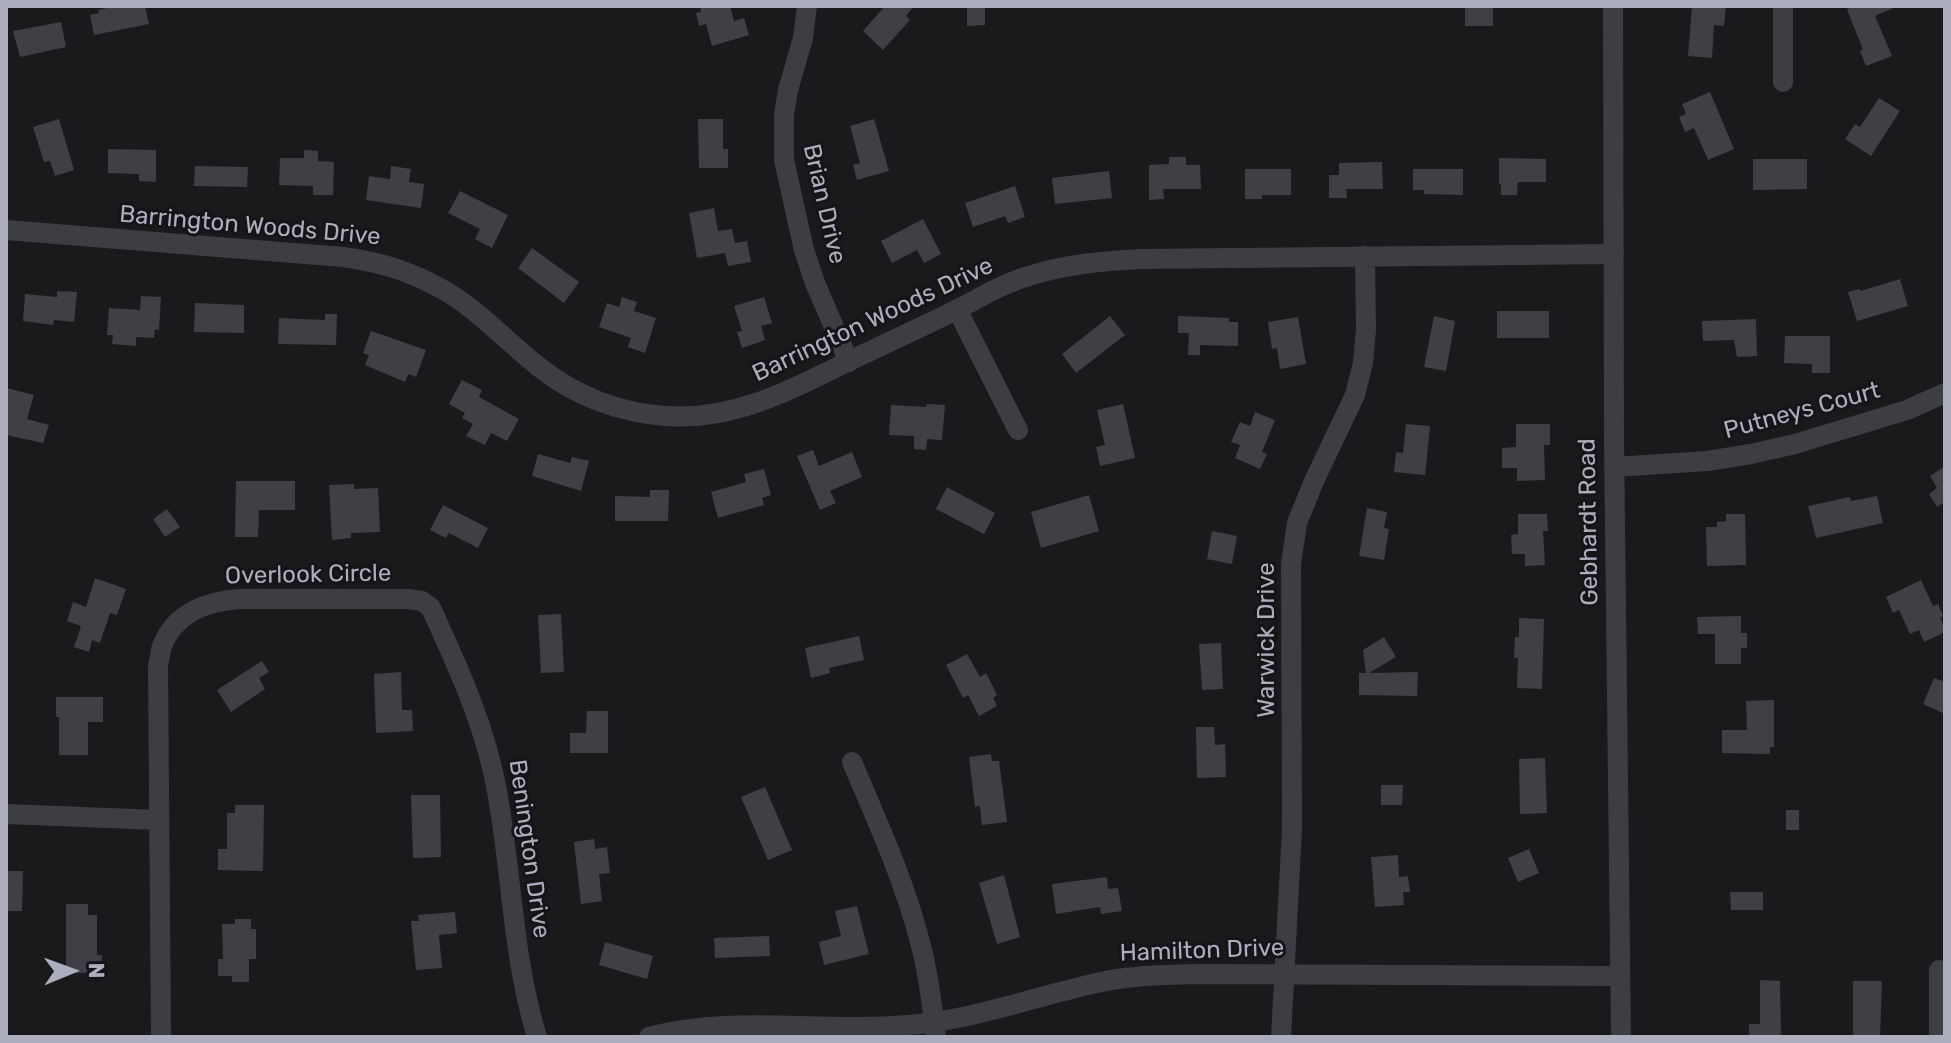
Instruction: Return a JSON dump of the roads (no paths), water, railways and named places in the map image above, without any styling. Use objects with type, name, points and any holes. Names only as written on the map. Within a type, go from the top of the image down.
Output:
[{"type":"street","name":"Brian Drive","points":[[807,6],[803,38],[784,115],[784,160],[804,250],[849,362]]},
{"type":"street","name":"Gebhardt Road","points":[[1613,6],[1621,1037]]},
{"type":"street","points":[[1783,6],[1783,82]]},
{"type":"street","name":"Barrington Woods Drive","points":[[6,230],[343,257],[388,265],[442,289],[539,368],[588,398],[642,414],[668,417],[719,413],[758,404],[992,291],[1028,276],[1064,267],[1142,259],[1614,254]]},
{"type":"street","name":"Warwick Drive","points":[[1281,1037],[1292,829],[1291,564],[1297,523],[1355,395],[1366,329],[1365,256]]},
{"type":"street","points":[[957,309],[1018,430]]},
{"type":"street","name":"Putneys Court","points":[[1615,467],[1707,461],[1751,454],[1907,410],[1945,393]]},
{"type":"street","name":"Putneys Court","points":[[1907,410],[1945,408]]},
{"type":"street","name":"Overlook Circle","points":[[161,1037],[158,665],[162,645],[174,627],[202,605],[220,600],[409,599],[428,604],[440,627]]},
{"type":"street","name":"Benington Drive","points":[[440,627],[462,675],[490,755],[521,973],[537,1037]]},
{"type":"street","points":[[852,762],[908,900],[922,949],[935,1030]]},
{"type":"street","points":[[6,814],[159,820]]},
{"type":"street","points":[[1939,970],[1939,1037]]},
{"type":"street","name":"Hamilton Drive","points":[[649,1037],[673,1030],[725,1025],[935,1030],[1094,983],[1146,976],[1620,976]]}]
